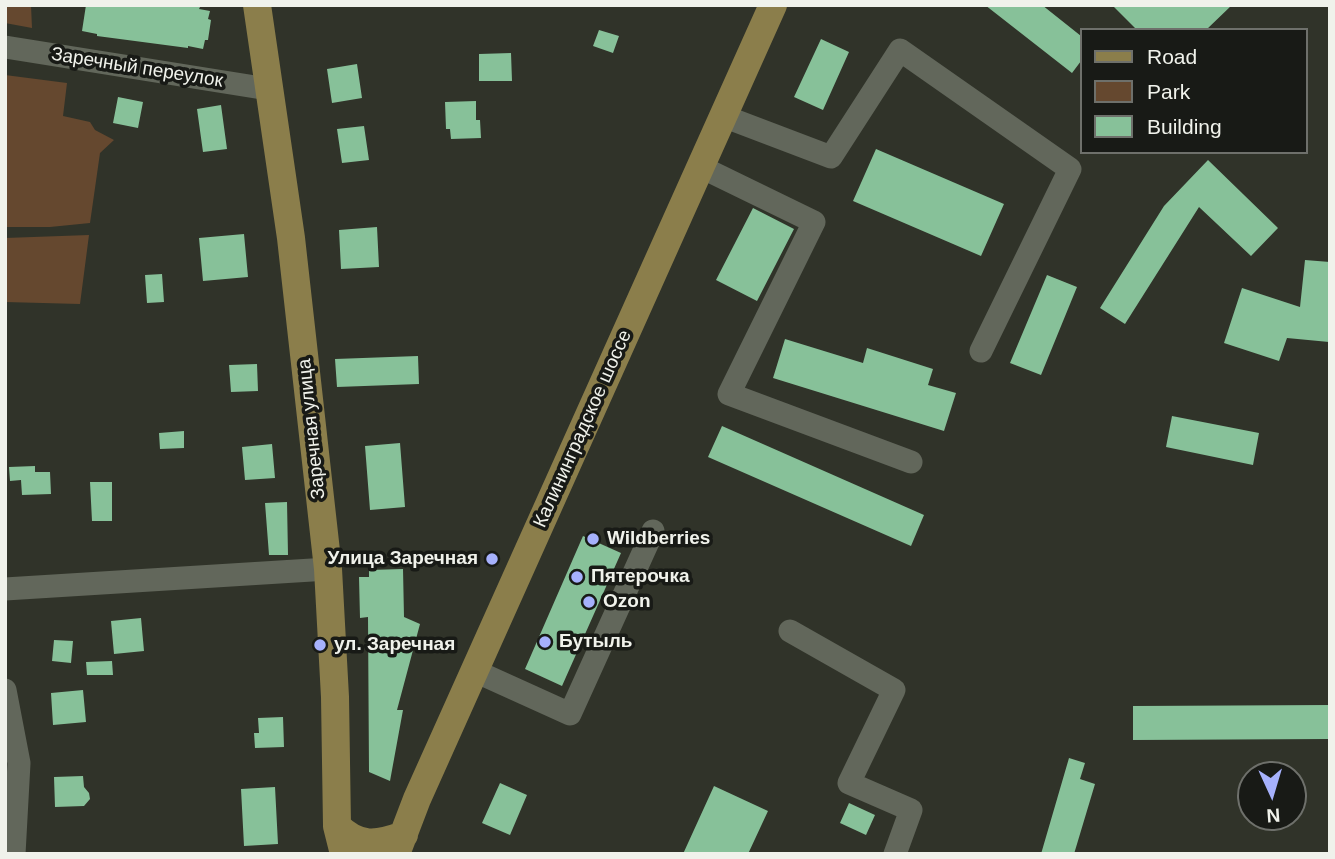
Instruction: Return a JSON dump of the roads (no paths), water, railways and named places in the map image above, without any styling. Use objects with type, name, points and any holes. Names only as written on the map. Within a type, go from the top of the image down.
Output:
[{"type":"main road","name":"Заречная улица","points":[[257,5],[290,238],[328,569],[335,697],[337,826],[344,854]]},
{"type":"main road","name":"Калининградское шоссе","points":[[400,844],[773,5]]},
{"type":"main road","points":[[337,826],[347,836],[372,843],[400,844]]},
{"type":"street","name":"Заречный переулок","points":[[5,47],[268,89]]},
{"type":"street","points":[[723,116],[831,158],[900,50],[1070,169],[981,351]]},
{"type":"street","points":[[701,167],[814,222],[729,394],[911,462]]},
{"type":"street","points":[[475,671],[570,714],[653,531]]},
{"type":"street","points":[[5,589],[328,569]]},
{"type":"street","points":[[790,631],[894,690],[849,783],[911,810],[895,854]]},
{"type":"street","points":[[5,690],[19,763],[14,854]]},
{"type":"place","name":"Wildberries","points":[[593,539]]},
{"type":"place","name":"Улица Заречная","points":[[492,559]]},
{"type":"place","name":"Пятерочка","points":[[577,577]]},
{"type":"place","name":"Ozon","points":[[589,602]]},
{"type":"place","name":"Бутыль","points":[[545,642]]},
{"type":"place","name":"ул. Заречная","points":[[320,645]]}]
